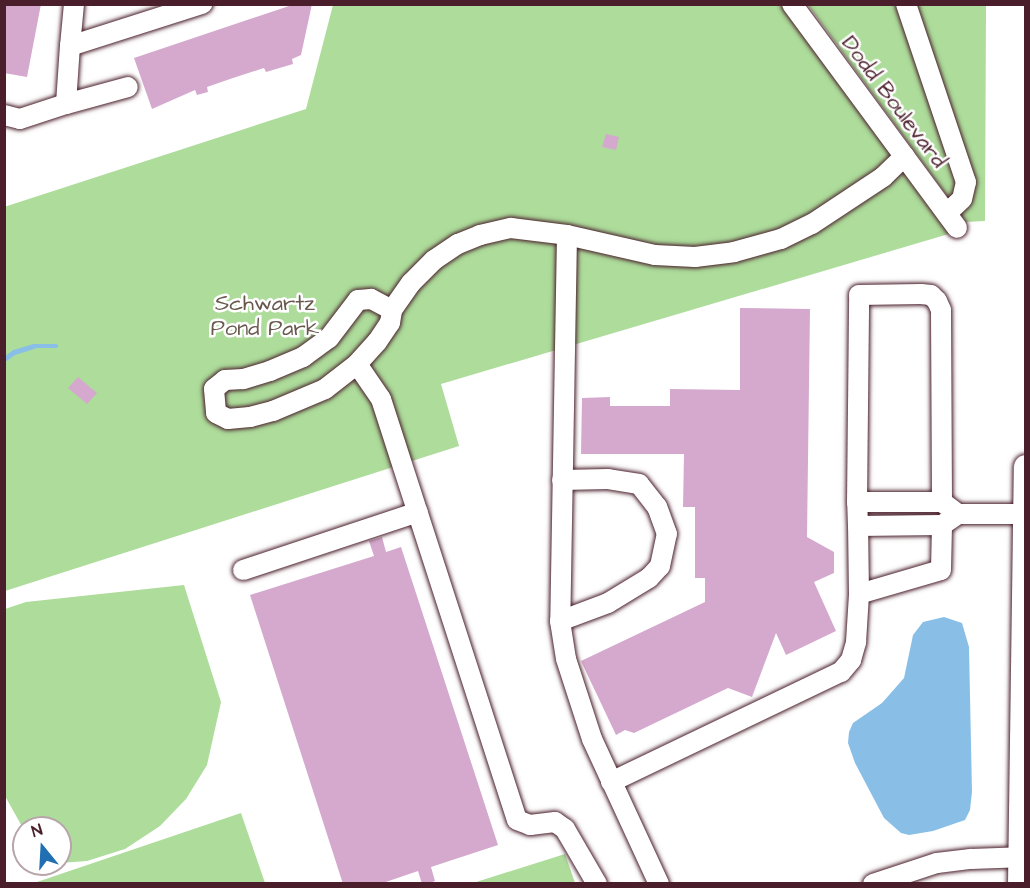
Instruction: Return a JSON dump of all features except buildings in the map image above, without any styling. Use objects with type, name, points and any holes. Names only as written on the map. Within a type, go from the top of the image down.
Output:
[{"type":"main road","points":[[1020,884],[1023,857],[1023,514],[1026,467]]},
{"type":"street","points":[[66,104],[74,4]]},
{"type":"street","points":[[70,46],[202,4]]},
{"type":"street","name":"Dodd Boulevard","points":[[792,4],[952,220],[962,199],[966,182],[906,4]]},
{"type":"street","points":[[4,115],[20,119],[128,87]]},
{"type":"street","points":[[392,309],[370,299],[358,300],[329,338],[303,357],[243,379],[225,380],[214,389],[216,413],[228,420],[273,411],[325,389],[357,364],[377,342],[390,323],[392,309],[434,260],[458,244],[480,235],[511,228],[567,235],[655,255],[695,257],[734,252],[781,239],[812,224],[883,177],[905,156]]},
{"type":"street","points":[[567,235],[560,621],[566,659],[592,739],[659,884]]},
{"type":"street","points":[[611,782],[841,672],[850,660],[856,642],[859,594],[857,502],[859,295],[931,295],[941,310],[942,502],[950,520],[941,570],[859,594]]},
{"type":"street","points":[[357,364],[381,399],[517,820],[530,825],[555,822],[565,829],[597,884]]},
{"type":"street","points":[[560,621],[608,603],[649,578],[660,566],[667,534],[657,507],[639,484],[608,479],[561,480]]},
{"type":"street","points":[[857,502],[942,502]]},
{"type":"street","points":[[243,570],[418,512]]},
{"type":"street","points":[[858,526],[1023,514]]},
{"type":"street","points":[[873,884],[937,863],[1023,857]]},
{"type":"green space","name":"Schwartz Pond Park","points":[[782,4],[952,233],[441,384],[459,446],[5,591],[4,207],[306,109],[333,5]]},
{"type":"green space","points":[[808,5],[986,5],[985,221],[966,222]]},
{"type":"green space","points":[[184,585],[221,702],[207,765],[186,799],[160,826],[125,849],[87,861],[72,862],[72,816],[16,816],[5,796],[5,609],[26,602]]},
{"type":"green space","points":[[241,813],[265,883],[34,883],[55,876],[72,876],[72,870]]},
{"type":"green space","points":[[565,854],[575,883],[473,883]]},
{"type":"water","points":[[944,617],[962,623],[969,647],[972,792],[970,810],[965,820],[933,831],[909,835],[901,833],[884,818],[855,763],[848,743],[849,732],[853,723],[882,703],[904,678],[913,635],[923,622]]},
{"type":"waterway","points":[[4,359],[14,352],[34,346],[56,346]]}]
